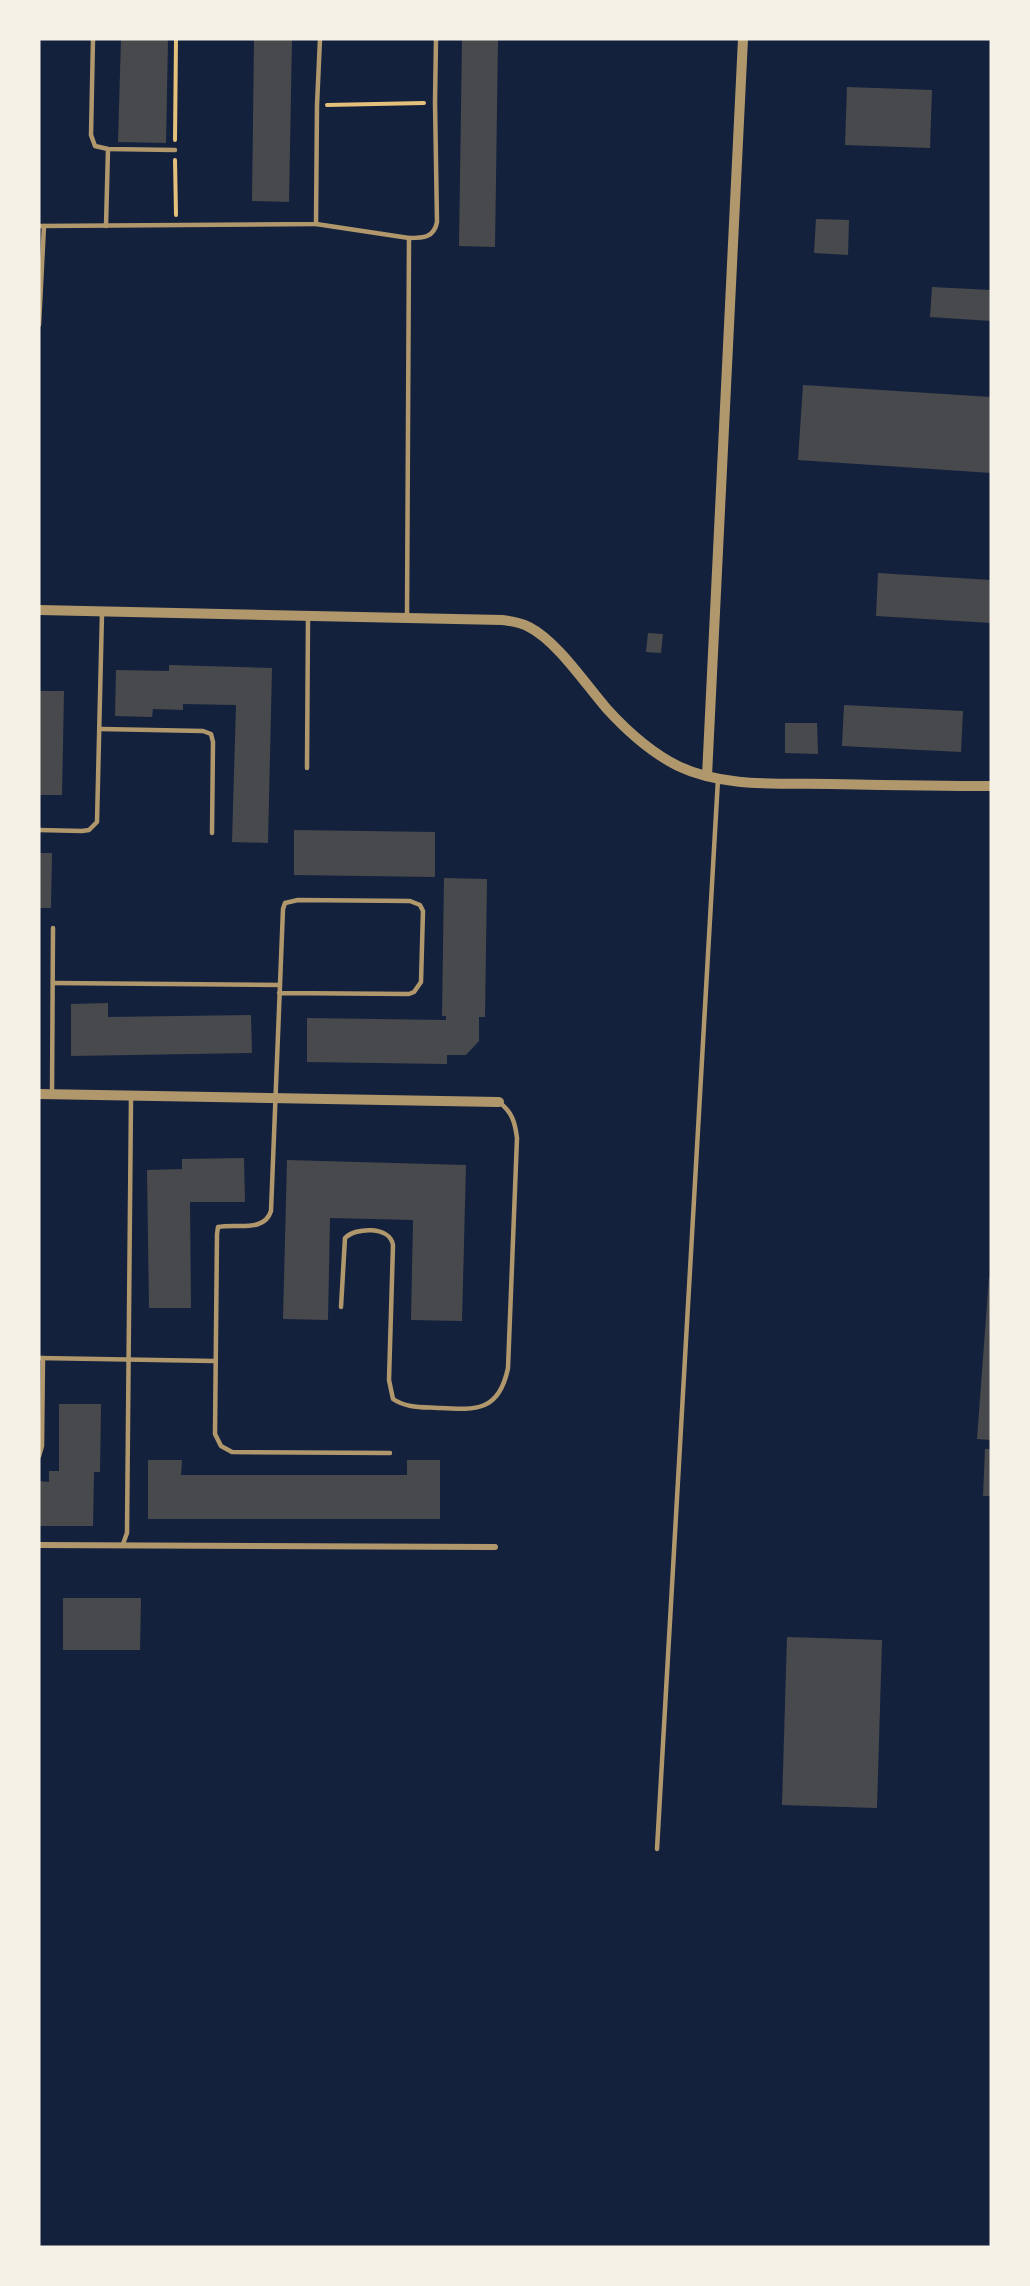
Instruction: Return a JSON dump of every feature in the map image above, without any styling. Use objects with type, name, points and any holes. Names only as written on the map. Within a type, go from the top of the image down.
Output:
[{"type":"street","points":[[707,776],[743,39]]},
{"type":"street","points":[[39,610],[502,620],[528,626],[551,644],[639,741],[679,766],[707,776],[763,783],[991,786]]},
{"type":"street","points":[[39,1094],[499,1102]]},
{"type":"street","points":[[39,1545],[495,1547]]},
{"type":"lane","points":[[93,39],[92,135],[95,146],[108,149],[175,150]]},
{"type":"lane","points":[[316,224],[320,39]]},
{"type":"lane","points":[[39,325],[41,226],[316,224],[409,238],[429,237],[437,222],[436,39]]},
{"type":"lane","points":[[106,226],[108,149]]},
{"type":"lane","points":[[407,619],[409,238]]},
{"type":"lane","points":[[39,830],[82,831],[94,827],[97,822],[102,612]]},
{"type":"lane","points":[[307,768],[308,617]]},
{"type":"lane","points":[[100,729],[203,731],[211,734],[213,742],[212,833]]},
{"type":"lane","points":[[657,1849],[718,779]]},
{"type":"lane","points":[[279,993],[409,994],[414,992],[421,982],[423,911],[420,905],[410,901],[291,900],[285,903],[282,909],[271,1211],[268,1219],[261,1225],[227,1225],[218,1227],[217,1234],[215,1434],[221,1446],[232,1452],[390,1453]]},
{"type":"lane","points":[[52,1095],[53,928]]},
{"type":"lane","points":[[53,983],[280,986]]},
{"type":"lane","points":[[123,1544],[127,1533],[131,1097]]},
{"type":"lane","points":[[341,1306],[345,1238],[355,1231],[388,1234],[392,1238],[393,1245],[389,1380],[393,1399],[412,1407],[474,1410],[491,1402],[499,1393],[505,1383],[508,1368],[517,1138],[516,1124],[509,1110],[499,1102]]},
{"type":"lane","points":[[39,1456],[42,1446],[41,1358],[214,1361]]},
{"type":"path","points":[[176,225],[177,39]]},
{"type":"path","points":[[317,105],[435,102]]},
{"type":"building","points":[[121,39],[168,39],[166,143],[118,142]]},
{"type":"building","points":[[254,39],[292,39],[289,202],[252,201]]},
{"type":"building","points":[[462,39],[498,39],[495,247],[459,246]]},
{"type":"building","points":[[847,87],[932,90],[930,148],[845,145]]},
{"type":"building","points":[[816,219],[849,220],[848,255],[814,253]]},
{"type":"building","points":[[932,287],[991,290],[991,321],[930,317]]},
{"type":"building","points":[[803,385],[991,397],[991,473],[798,460]]},
{"type":"building","points":[[878,573],[991,580],[991,623],[876,616]]},
{"type":"building","points":[[648,633],[663,634],[661,653],[646,652]]},
{"type":"building","points":[[169,665],[272,668],[268,843],[232,842],[236,705],[183,704],[183,710],[153,709],[152,717],[115,716],[116,670],[169,671]]},
{"type":"building","points":[[39,691],[64,691],[62,795],[39,795]]},
{"type":"building","points":[[844,705],[963,711],[961,752],[842,746]]},
{"type":"building","points":[[785,723],[817,723],[818,754],[785,753]]},
{"type":"building","points":[[294,830],[435,832],[435,877],[294,875]]},
{"type":"building","points":[[39,853],[52,853],[51,908],[39,908]]},
{"type":"building","points":[[444,878],[487,879],[485,1017],[479,1017],[479,1041],[466,1055],[447,1055],[447,1064],[307,1062],[307,1018],[446,1020],[446,1016],[442,1016]]},
{"type":"building","points":[[108,1003],[108,1017],[251,1015],[252,1053],[71,1056],[71,1004]]},
{"type":"building","points":[[244,1158],[245,1202],[190,1202],[191,1308],[149,1308],[147,1170],[182,1169],[182,1159]]},
{"type":"building","points":[[287,1160],[466,1165],[462,1321],[411,1320],[413,1220],[330,1218],[328,1320],[283,1319]]},
{"type":"building","points":[[989,1277],[991,1277],[991,1440],[977,1439]]},
{"type":"building","points":[[59,1404],[101,1404],[100,1472],[94,1472],[93,1526],[39,1526],[39,1481],[49,1482],[49,1471],[59,1471]]},
{"type":"building","points":[[985,1449],[991,1449],[991,1496],[983,1496]]},
{"type":"building","points":[[148,1460],[182,1460],[181,1475],[407,1475],[407,1460],[440,1460],[440,1519],[148,1519]]},
{"type":"building","points":[[63,1598],[141,1598],[140,1650],[63,1650]]},
{"type":"building","points":[[787,1637],[882,1640],[877,1808],[782,1805]]}]
